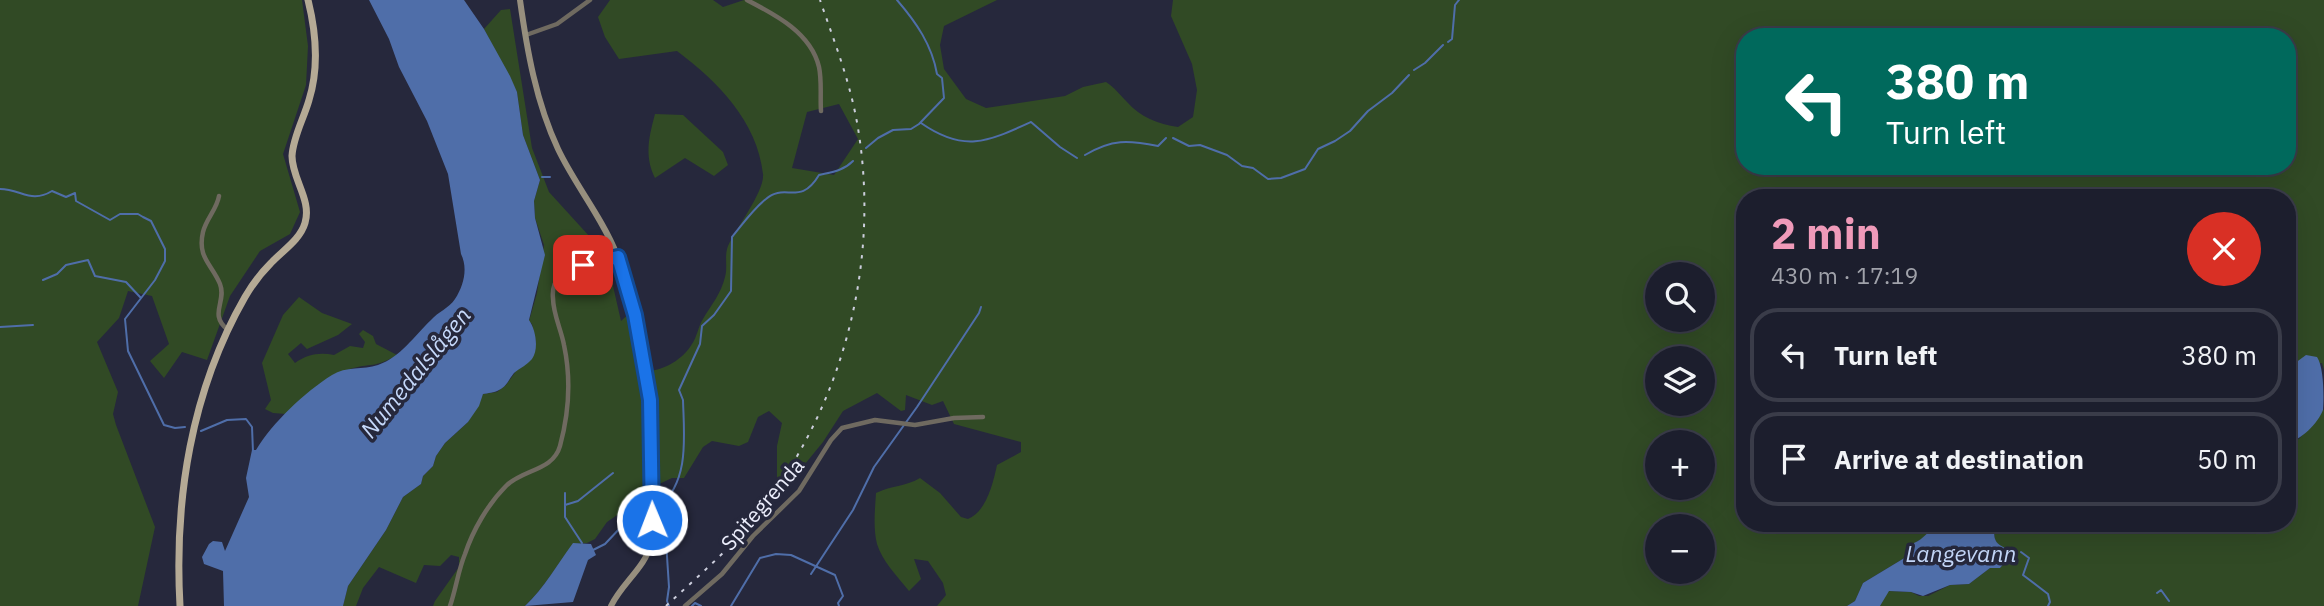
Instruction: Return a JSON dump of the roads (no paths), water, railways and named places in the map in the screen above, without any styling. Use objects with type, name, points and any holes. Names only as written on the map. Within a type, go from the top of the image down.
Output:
[{"type":"main road","points":[[180,606],[179,534],[187,456],[202,400],[229,331],[254,284],[294,240],[306,221],[306,204],[292,157],[315,75],[314,40],[308,0]]},
{"type":"main road","points":[[520,0],[532,72],[555,141],[618,257],[635,315],[650,400],[650,548],[646,558],[624,584],[611,606]]},
{"type":"street","points":[[525,36],[552,26],[590,0]]},
{"type":"street","points":[[747,0],[792,26],[812,52],[819,71],[821,111]]},
{"type":"street","points":[[219,196],[203,233],[203,247],[204,259],[220,284],[219,319],[229,331]]},
{"type":"street","points":[[450,606],[469,544],[500,493],[518,477],[549,464],[558,452],[567,411],[568,381],[565,348],[552,298],[556,280],[570,269],[618,257]]},
{"type":"street","name":"Spitegrenda","points":[[685,606],[722,574],[760,528],[792,499],[842,428],[875,420],[915,425],[954,418],[983,417]]},
{"type":"water","name":"Numedalslågen","points":[[369,0],[464,0],[510,76],[517,92],[523,135],[540,180],[534,201],[535,218],[545,255],[529,320],[535,334],[535,350],[532,359],[514,373],[504,386],[495,392],[483,394],[479,406],[468,422],[445,443],[436,456],[421,484],[403,497],[386,530],[348,586],[343,606],[224,606],[223,571],[204,564],[202,557],[213,541],[222,542],[225,551],[249,497],[246,478],[252,450],[256,450],[290,409],[332,375],[343,370],[378,365],[400,351],[453,302],[463,282],[465,271],[448,174],[427,121]]},
{"type":"water","points":[[2306,355],[2317,357],[2323,383],[2323,410],[2308,430],[2296,439],[2296,362]]},
{"type":"water","name":"Langevann","points":[[1929,532],[1994,532],[1997,542],[2014,552],[2000,568],[1990,568],[1969,584],[1950,585],[1923,596],[1911,592],[1889,591],[1880,606],[1847,606],[1855,601],[1863,583],[1911,554],[1914,543]]},
{"type":"water","points":[[573,543],[591,544],[596,555],[588,560],[573,602],[525,606],[544,584]]},
{"type":"waterway","points":[[866,148],[893,130],[911,129],[919,124],[944,98],[942,78],[937,74],[927,44],[917,25],[897,0]]},
{"type":"waterway","points":[[1448,42],[1452,39],[1455,5],[1459,0]]},
{"type":"waterway","points":[[1414,70],[1443,45]]},
{"type":"waterway","points":[[1173,138],[1189,146],[1200,145],[1227,155],[1268,179],[1281,178],[1305,169],[1318,149],[1350,131],[1368,111],[1392,93],[1409,75]]},
{"type":"waterway","points":[[921,123],[950,138],[976,141],[1001,135],[1031,122],[1077,158]]},
{"type":"waterway","points":[[1085,155],[1120,142],[1158,146],[1166,138]]},
{"type":"waterway","points":[[669,606],[666,541],[656,527],[661,521],[657,518],[661,511],[659,507],[676,484],[683,457],[683,400],[679,390],[700,344],[702,326],[714,315],[731,291],[732,237],[757,207],[773,194],[805,190],[819,175],[841,169],[853,161]]},
{"type":"waterway","points":[[542,177],[550,177]]},
{"type":"waterway","points":[[0,189],[32,196],[45,195],[52,191],[66,197],[75,193],[76,201],[110,220],[120,214],[138,214],[151,221],[165,249],[165,261],[155,280],[125,319],[128,351],[164,425],[185,427]]},
{"type":"waterway","points":[[43,280],[57,274],[66,265],[88,260],[95,276],[126,282],[140,297]]},
{"type":"waterway","points":[[811,574],[853,510],[874,467],[917,407],[981,307]]},
{"type":"waterway","points":[[0,327],[33,325]]},
{"type":"waterway","points":[[201,431],[227,420],[246,419],[252,427],[253,452]]},
{"type":"waterway","points":[[565,505],[578,501],[613,473]]},
{"type":"waterway","points":[[565,493],[565,517],[582,543]]},
{"type":"waterway","points":[[663,503],[666,506]]},
{"type":"waterway","points":[[593,550],[605,544],[639,508],[645,511]]},
{"type":"waterway","points":[[2021,552],[2029,558],[2023,575],[2048,594],[2048,606]]},
{"type":"waterway","points":[[731,606],[760,558],[776,554],[791,555],[835,575],[843,596],[839,606]]},
{"type":"waterway","points":[[2157,593],[2161,590],[2169,601]]},
{"type":"waterway","points":[[692,606],[695,603],[701,606]]},
{"type":"railway","points":[[666,606],[743,532],[785,476],[811,430],[833,381],[849,330],[859,277],[864,224],[863,170],[853,102],[820,0]]}]
